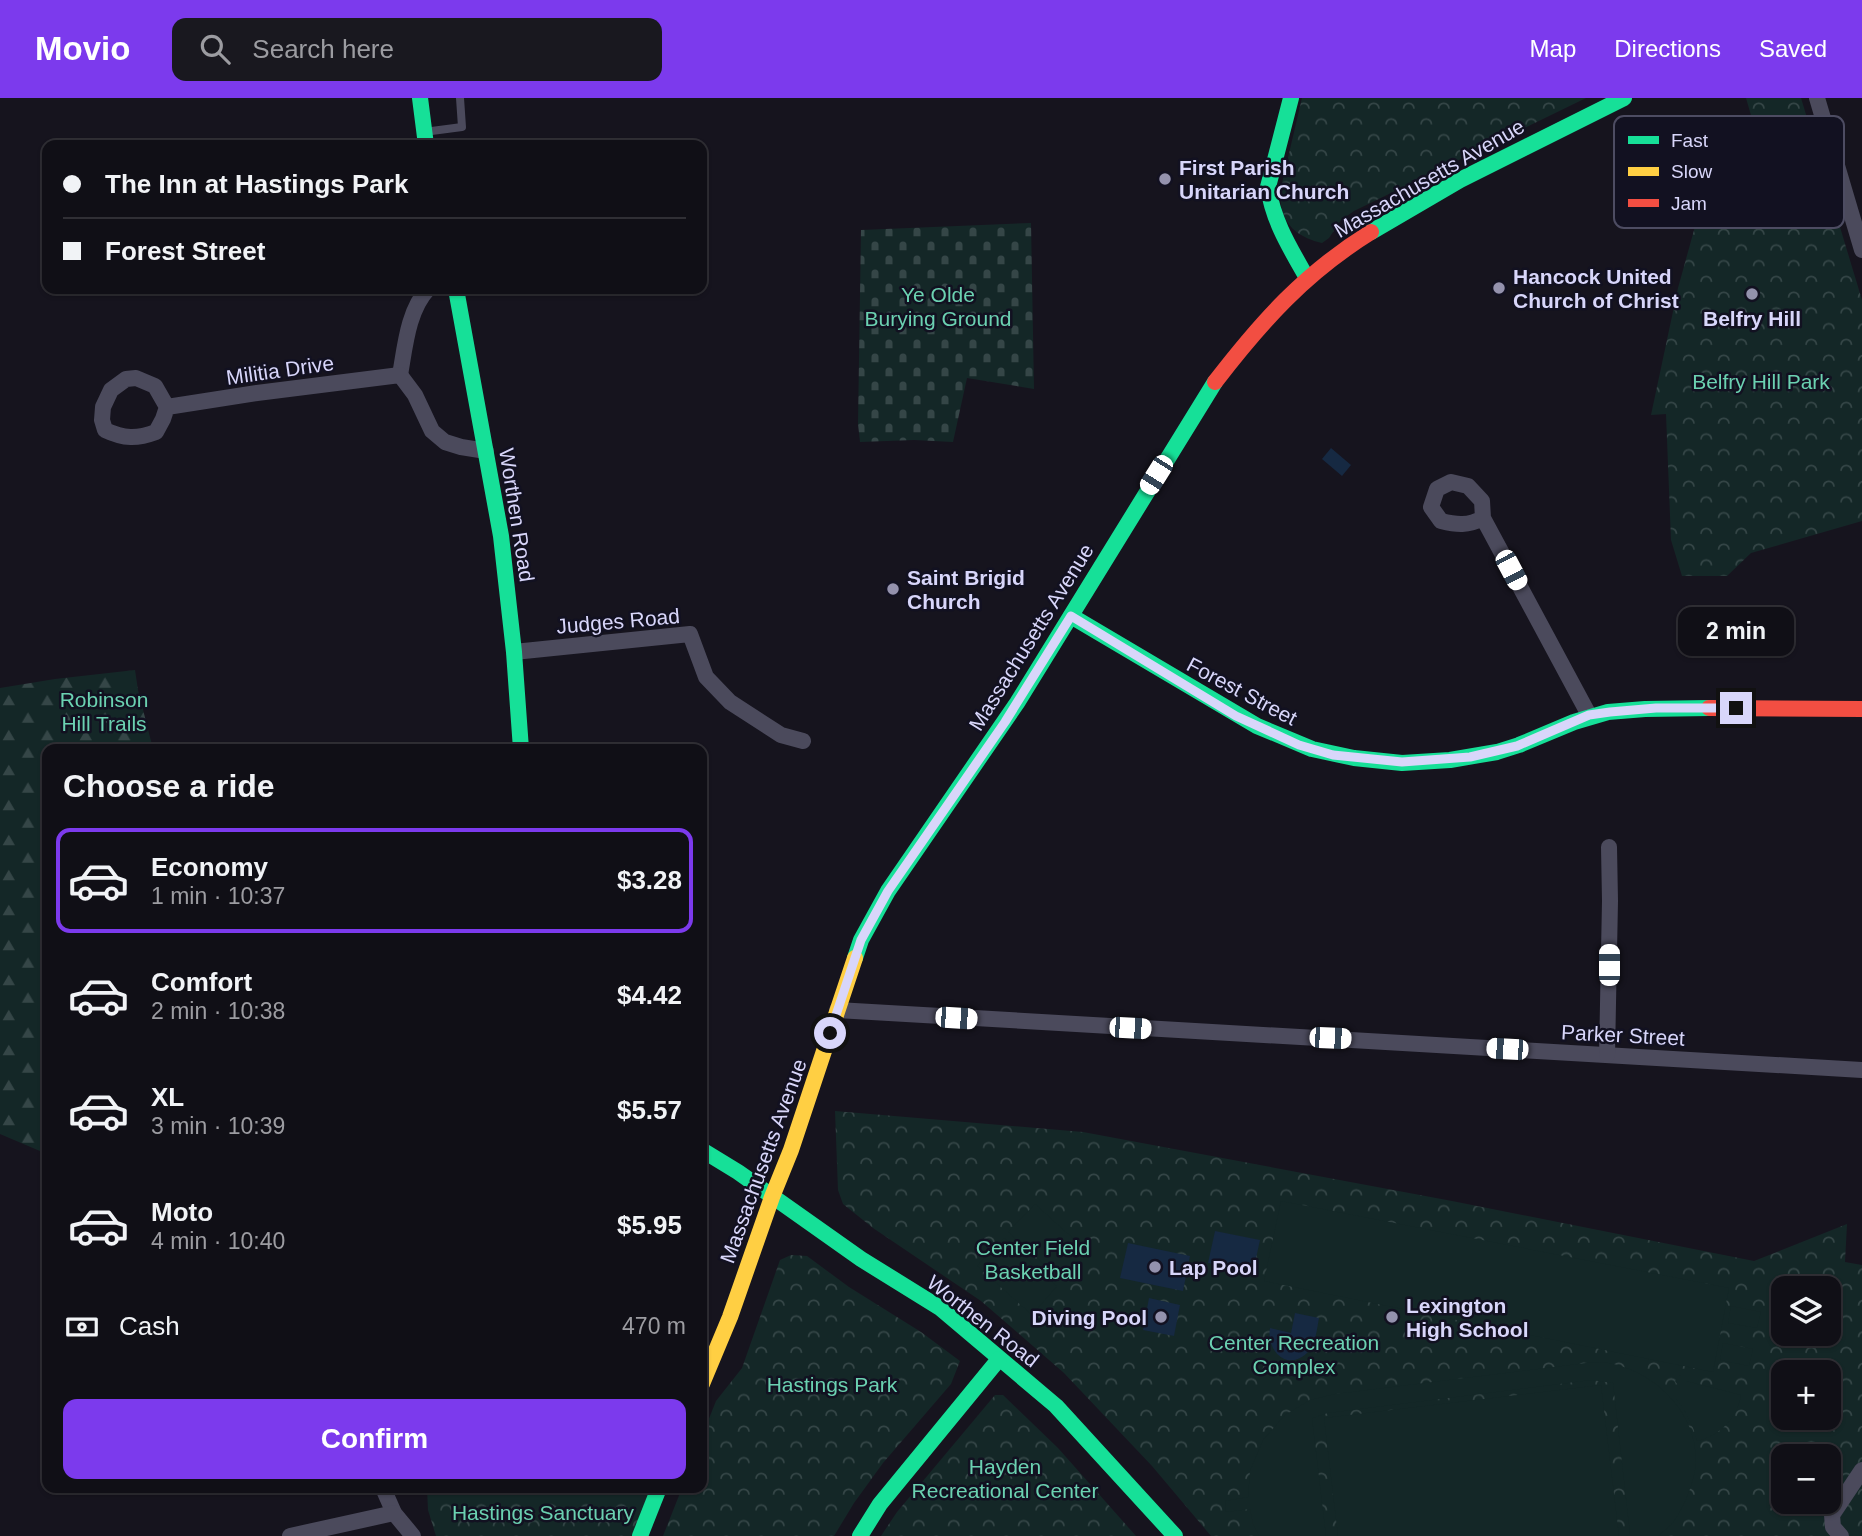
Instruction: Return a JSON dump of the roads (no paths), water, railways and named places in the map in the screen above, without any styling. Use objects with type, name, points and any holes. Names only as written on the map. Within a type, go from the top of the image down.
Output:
[{"type":"main road","points":[[420,98],[425,138]]},
{"type":"main road","points":[[1291,98],[1268,187],[1279,231],[1307,278]]},
{"type":"main road","name":"Massachusetts Avenue","points":[[707,1372],[791,1150],[861,940],[888,891],[1005,722],[1210,388],[1259,327],[1307,278],[1359,239],[1507,155],[1623,98]]},
{"type":"main road","name":"Worthen Road","points":[[457,294],[501,537],[521,744]]},
{"type":"main road","name":"Forest Street","points":[[1071,616],[1236,716],[1299,745],[1333,755],[1402,762],[1470,757],[1517,746],[1589,715],[1610,712],[1656,708],[1862,709]]},
{"type":"main road","name":"Worthen Road","points":[[707,1153],[861,1259],[940,1308],[1056,1406],[1174,1536]]},
{"type":"main road","points":[[860,1536],[880,1504],[999,1359]]},
{"type":"main road","points":[[640,1536],[657,1493]]},
{"type":"street","points":[[1816,98],[1822,116]]},
{"type":"street","points":[[1844,188],[1862,250]]},
{"type":"street","points":[[424,294],[413,315],[400,375],[415,395],[432,431],[445,442],[486,451]]},
{"type":"street","name":"Militia Drive","points":[[167,407],[400,375]]},
{"type":"street","points":[[1483,518],[1589,715]]},
{"type":"street","name":"Judges Road","points":[[514,652],[690,634],[706,677],[730,702],[781,735],[803,741]]},
{"type":"street","points":[[1607,1055],[1609,847]]},
{"type":"street","name":"Parker Street","points":[[837,1010],[1862,1070]]},
{"type":"street","points":[[1841,1536],[1833,1527],[1832,1515],[1862,1470]]},
{"type":"street","points":[[385,1493],[394,1513],[413,1536]]},
{"type":"street","points":[[290,1536],[394,1513]]},
{"type":"lane","points":[[425,138],[462,127],[460,98]]},
{"type":"water","points":[[1331,448],[1351,465],[1342,476],[1322,459]]},
{"type":"water","points":[[1215,1231],[1260,1240],[1253,1272],[1208,1263]]},
{"type":"water","name":"Lap Pool","points":[[1128,1243],[1190,1256],[1183,1291],[1120,1278]]},
{"type":"water","name":"Diving Pool","points":[[1149,1298],[1180,1305],[1174,1336],[1143,1330]]},
{"type":"water","points":[[1295,1313],[1319,1318],[1317,1331],[1309,1351],[1294,1360],[1287,1360],[1275,1352],[1270,1328],[1291,1333]]},
{"type":"place","name":"First Parish Unitarian Church","points":[[1165,179]]},
{"type":"place","name":"Hancock United Church of Christ","points":[[1499,288]]},
{"type":"place","name":"Belfry Hill","points":[[1752,294]]},
{"type":"place","name":"Saint Brigid Church","points":[[893,589]]},
{"type":"place","name":"Lap Pool","points":[[1155,1267]]},
{"type":"place","name":"Diving Pool","points":[[1161,1317]]},
{"type":"place","name":"Lexington High School","points":[[1392,1317]]},
{"type":"park label","name":"Ye Olde Burying Ground","points":[[938,306]]},
{"type":"park label","name":"Belfry Hill Park","points":[[1761,381]]},
{"type":"park label","name":"Robinson Hill Trails","points":[[104,711]]},
{"type":"park label","name":"Center Field Basketball","points":[[1033,1259]]},
{"type":"park label","name":"Center Recreation Complex","points":[[1294,1354]]},
{"type":"park label","name":"Hastings Park","points":[[832,1384]]},
{"type":"park label","name":"Hayden Recreational Center","points":[[1005,1478]]},
{"type":"park label","name":"Hastings Sanctuary","points":[[543,1512]]}]
